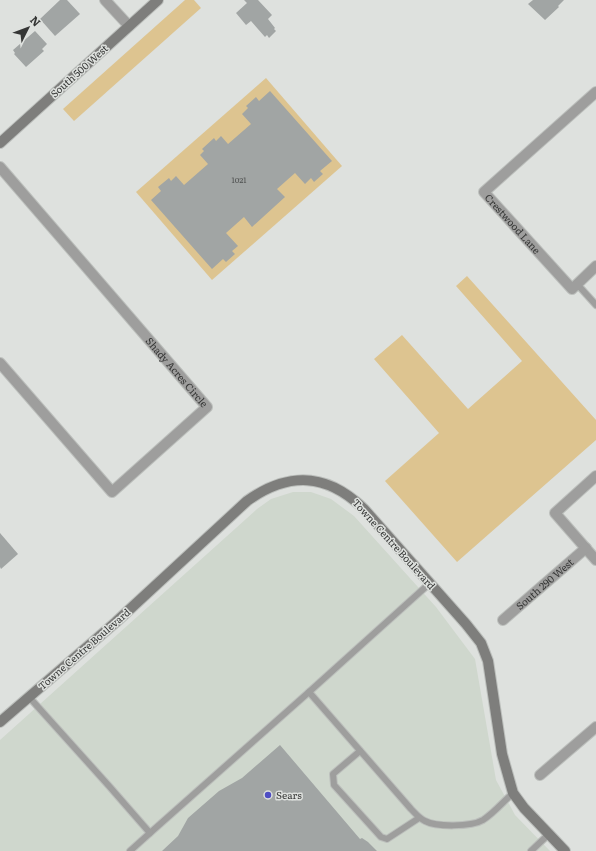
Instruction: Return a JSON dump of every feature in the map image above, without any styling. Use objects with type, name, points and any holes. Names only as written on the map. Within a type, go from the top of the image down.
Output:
[{"type":"street","points":[[105,0],[129,26]]},
{"type":"street","name":"South 500 West","points":[[0,143],[158,0]]},
{"type":"street","name":"Crestwood Lane","points":[[577,284],[572,288],[484,192],[596,92]]},
{"type":"street","name":"Shady Acres Circle","points":[[0,168],[207,407],[112,492],[0,363]]},
{"type":"street","points":[[577,284],[596,266]]},
{"type":"street","points":[[596,476],[555,513],[596,560]]},
{"type":"street","name":"Towne Centre Boulevard","points":[[0,722],[110,627],[247,502],[265,489],[284,482],[295,480],[324,483],[347,494],[364,509],[474,634],[485,653],[490,671],[502,754],[513,793],[524,808],[565,851]]},
{"type":"street","name":"South 290 West","points":[[503,620],[586,548]]},
{"type":"street","points":[[540,775],[596,727]]},
{"type":"lane","points":[[577,284],[596,305]]},
{"type":"lane","points":[[130,851],[430,583]]},
{"type":"lane","points":[[309,692],[419,818],[432,824],[469,825],[482,820],[513,793]]},
{"type":"lane","points":[[29,697],[150,833]]},
{"type":"lane","points":[[360,751],[333,774],[334,785],[380,837],[387,839],[419,818]]},
{"type":"lane","points":[[531,851],[549,834]]},
{"type":"shaded area","points":[[185,0],[194,0],[201,8],[74,121],[63,109]]},
{"type":"shaded area","points":[[266,78],[342,166],[212,280],[136,192]]},
{"type":"shaded area","points":[[467,276],[596,420],[596,440],[457,562],[385,481],[439,433],[374,359],[402,335],[468,409],[522,361],[456,286]]},
{"type":"shaded area","points":[[293,492],[311,492],[331,499],[354,516],[436,607],[475,659],[496,780],[515,815],[550,851],[0,851],[0,740],[257,509],[271,499]]},
{"type":"building","points":[[60,0],[67,0],[80,14],[55,36],[40,19]]},
{"type":"building","points":[[244,0],[258,0],[272,15],[268,19],[276,31],[269,38],[267,35],[265,37],[251,21],[246,25],[236,13],[247,3]]},
{"type":"building","points":[[533,0],[564,0],[545,20],[528,4]]},
{"type":"building","points":[[35,31],[47,44],[42,49],[44,51],[26,67],[14,54],[15,53],[13,50]]},
{"type":"building","points":[[270,91],[332,161],[320,171],[323,174],[314,182],[311,178],[305,184],[295,173],[277,189],[285,197],[252,227],[244,217],[226,233],[238,246],[232,251],[235,254],[226,262],[223,259],[212,269],[151,200],[161,191],[158,187],[169,178],[171,181],[176,176],[184,185],[208,164],[200,155],[204,151],[202,149],[214,138],[216,141],[221,136],[228,144],[251,124],[242,114],[248,108],[246,106],[256,97],[259,101]]},
{"type":"building","points":[[0,533],[18,554],[1,569],[0,567]]},
{"type":"building","name":"Sears","points":[[280,745],[360,839],[362,838],[368,842],[377,851],[162,851],[178,836],[188,818],[219,791],[242,778]]},
{"type":"place","name":"Sears","points":[[268,795]]}]
